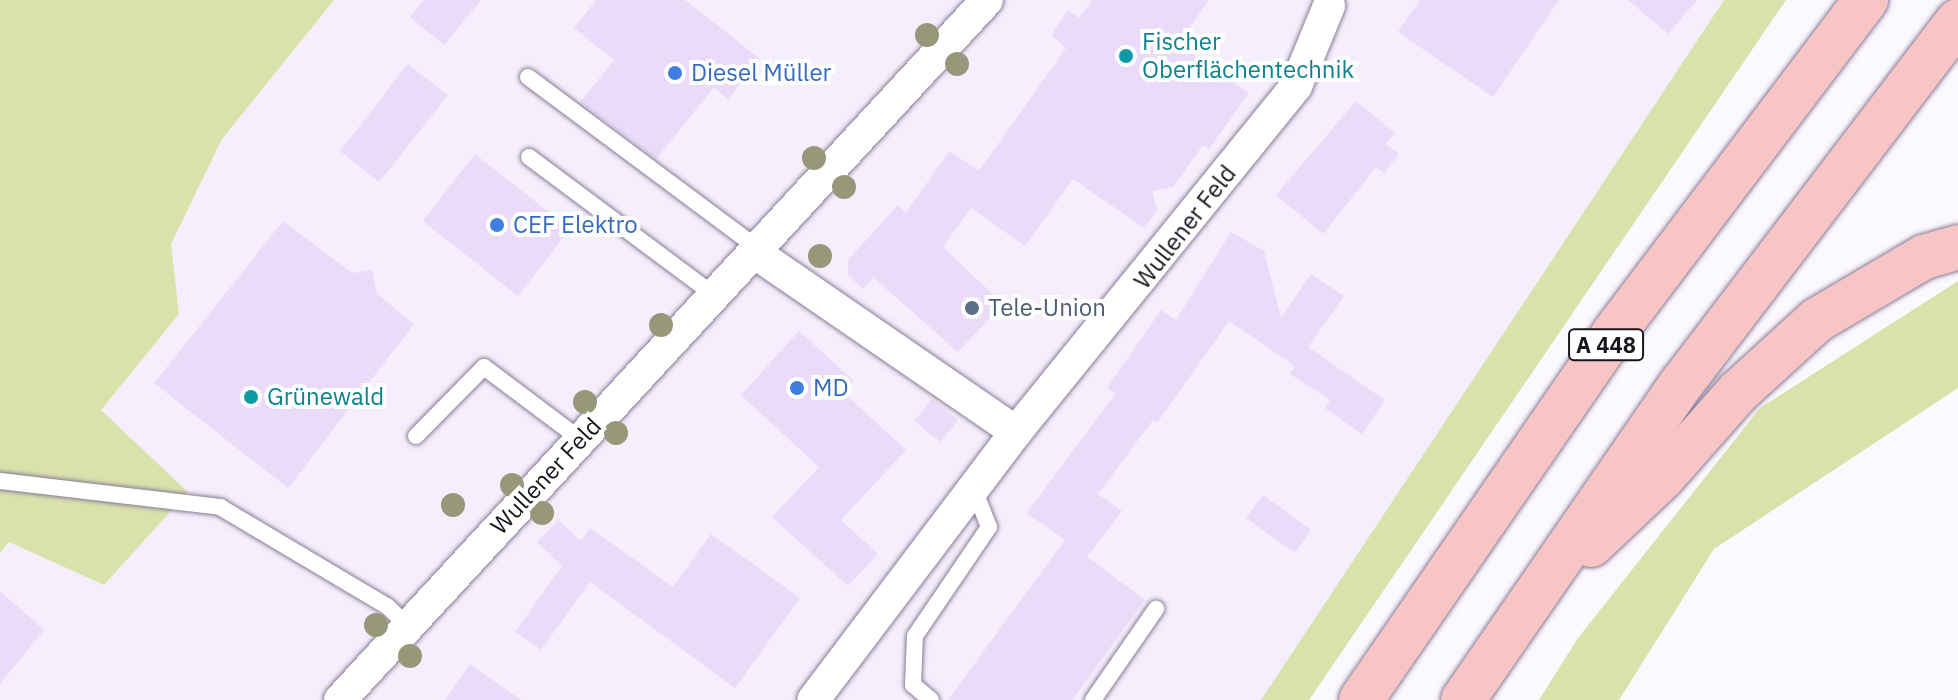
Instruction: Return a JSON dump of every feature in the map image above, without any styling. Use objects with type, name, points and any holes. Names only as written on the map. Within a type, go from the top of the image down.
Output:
[{"type":"highway","name":"A 448","points":[[1361,700],[1614,333],[1866,0]]},
{"type":"highway","points":[[1463,700],[1522,610],[1682,383],[1958,21]]},
{"type":"highway","points":[[1522,610],[1663,477],[1737,393],[1817,320],[1924,257],[1958,247]]},
{"type":"street","name":"Wullener Feld","points":[[340,700],[987,0]]},
{"type":"street","name":"Wullener Feld","points":[[813,700],[1016,432],[1296,86],[1329,6]]},
{"type":"street","points":[[756,250],[1016,432]]},
{"type":"lane","points":[[528,77],[756,250]]},
{"type":"lane","points":[[529,157],[714,295]]},
{"type":"lane","points":[[416,436],[484,367],[580,439]]},
{"type":"lane","points":[[0,481],[220,507],[387,606],[408,626]]},
{"type":"lane","points":[[931,700],[913,685],[915,636],[989,527],[974,489]]},
{"type":"lane","points":[[1093,700],[1156,609]]},
{"type":"shaded area","points":[[334,0],[1724,0],[1262,700],[0,700],[0,553],[9,541],[104,585],[188,492],[101,410],[179,314],[171,244],[222,139]]},
{"type":"green space","points":[[0,0],[334,0],[222,139],[171,244],[179,314],[101,410],[188,492],[104,585],[9,542],[0,553]]},
{"type":"green space","points":[[1724,0],[1786,0],[1309,700],[1261,700]]},
{"type":"green space","points":[[1958,281],[1958,388],[1714,549],[1619,700],[1539,700],[1578,638],[1760,408]]},
{"type":"building","points":[[424,0],[481,0],[444,45],[410,17]]},
{"type":"building","name":"Diesel Müller","points":[[596,0],[685,0],[760,59],[728,99],[714,87],[656,159],[580,102],[614,60],[574,28]]},
{"type":"building","points":[[1092,0],[1209,0],[1178,44],[1249,93],[1209,149],[1203,145],[1173,187],[1152,191],[1157,211],[1144,228],[1073,179],[1025,246],[971,208],[943,247],[1003,304],[958,352],[874,278],[863,289],[848,275],[848,260],[898,205],[906,213],[949,151],[979,171],[1066,48],[1051,35],[1068,10],[1079,18]]},
{"type":"building","points":[[1420,0],[1559,0],[1493,97],[1398,32]]},
{"type":"building","points":[[1628,0],[1697,0],[1668,34]]},
{"type":"building","points":[[408,64],[448,95],[379,182],[340,151]]},
{"type":"building","points":[[1356,101],[1395,133],[1386,144],[1399,154],[1384,173],[1376,167],[1323,234],[1276,195]]},
{"type":"building","name":"CEF Elektro","points":[[475,154],[570,229],[518,296],[423,221]]},
{"type":"building","points":[[283,221],[352,273],[372,270],[377,294],[414,324],[288,488],[154,383]]},
{"type":"building","points":[[1231,232],[1264,251],[1281,318],[1311,274],[1344,296],[1308,347],[1385,400],[1362,434],[1325,408],[1330,400],[1290,374],[1295,366],[1229,321],[1157,423],[1153,420],[1098,494],[1122,511],[1087,557],[1145,600],[1072,700],[948,700],[1065,540],[1027,513],[1115,394],[1107,388],[1161,310],[1176,320]]},
{"type":"building","points":[[799,331],[854,381],[843,392],[906,450],[841,520],[878,554],[848,586],[772,517],[819,467],[741,395]]},
{"type":"building","points":[[932,399],[958,420],[940,442],[914,421]]},
{"type":"building","points":[[1263,495],[1311,530],[1295,553],[1246,518]]},
{"type":"building","points":[[558,520],[581,541],[590,528],[673,587],[711,534],[800,598],[735,688],[590,582],[541,650],[515,632],[562,566],[537,542]]},
{"type":"building","points":[[0,591],[44,630],[0,684]]},
{"type":"building","points":[[470,664],[521,700],[445,700]]},
{"type":"place","name":"Fischer Oberflächentechnik","points":[[1126,56]]},
{"type":"place","name":"Diesel Müller","points":[[675,73]]},
{"type":"place","name":"CEF Elektro","points":[[497,225]]},
{"type":"place","name":"Tele-Union","points":[[972,308]]},
{"type":"place","name":"MD","points":[[797,388]]},
{"type":"place","name":"Grünewald","points":[[251,397]]}]
